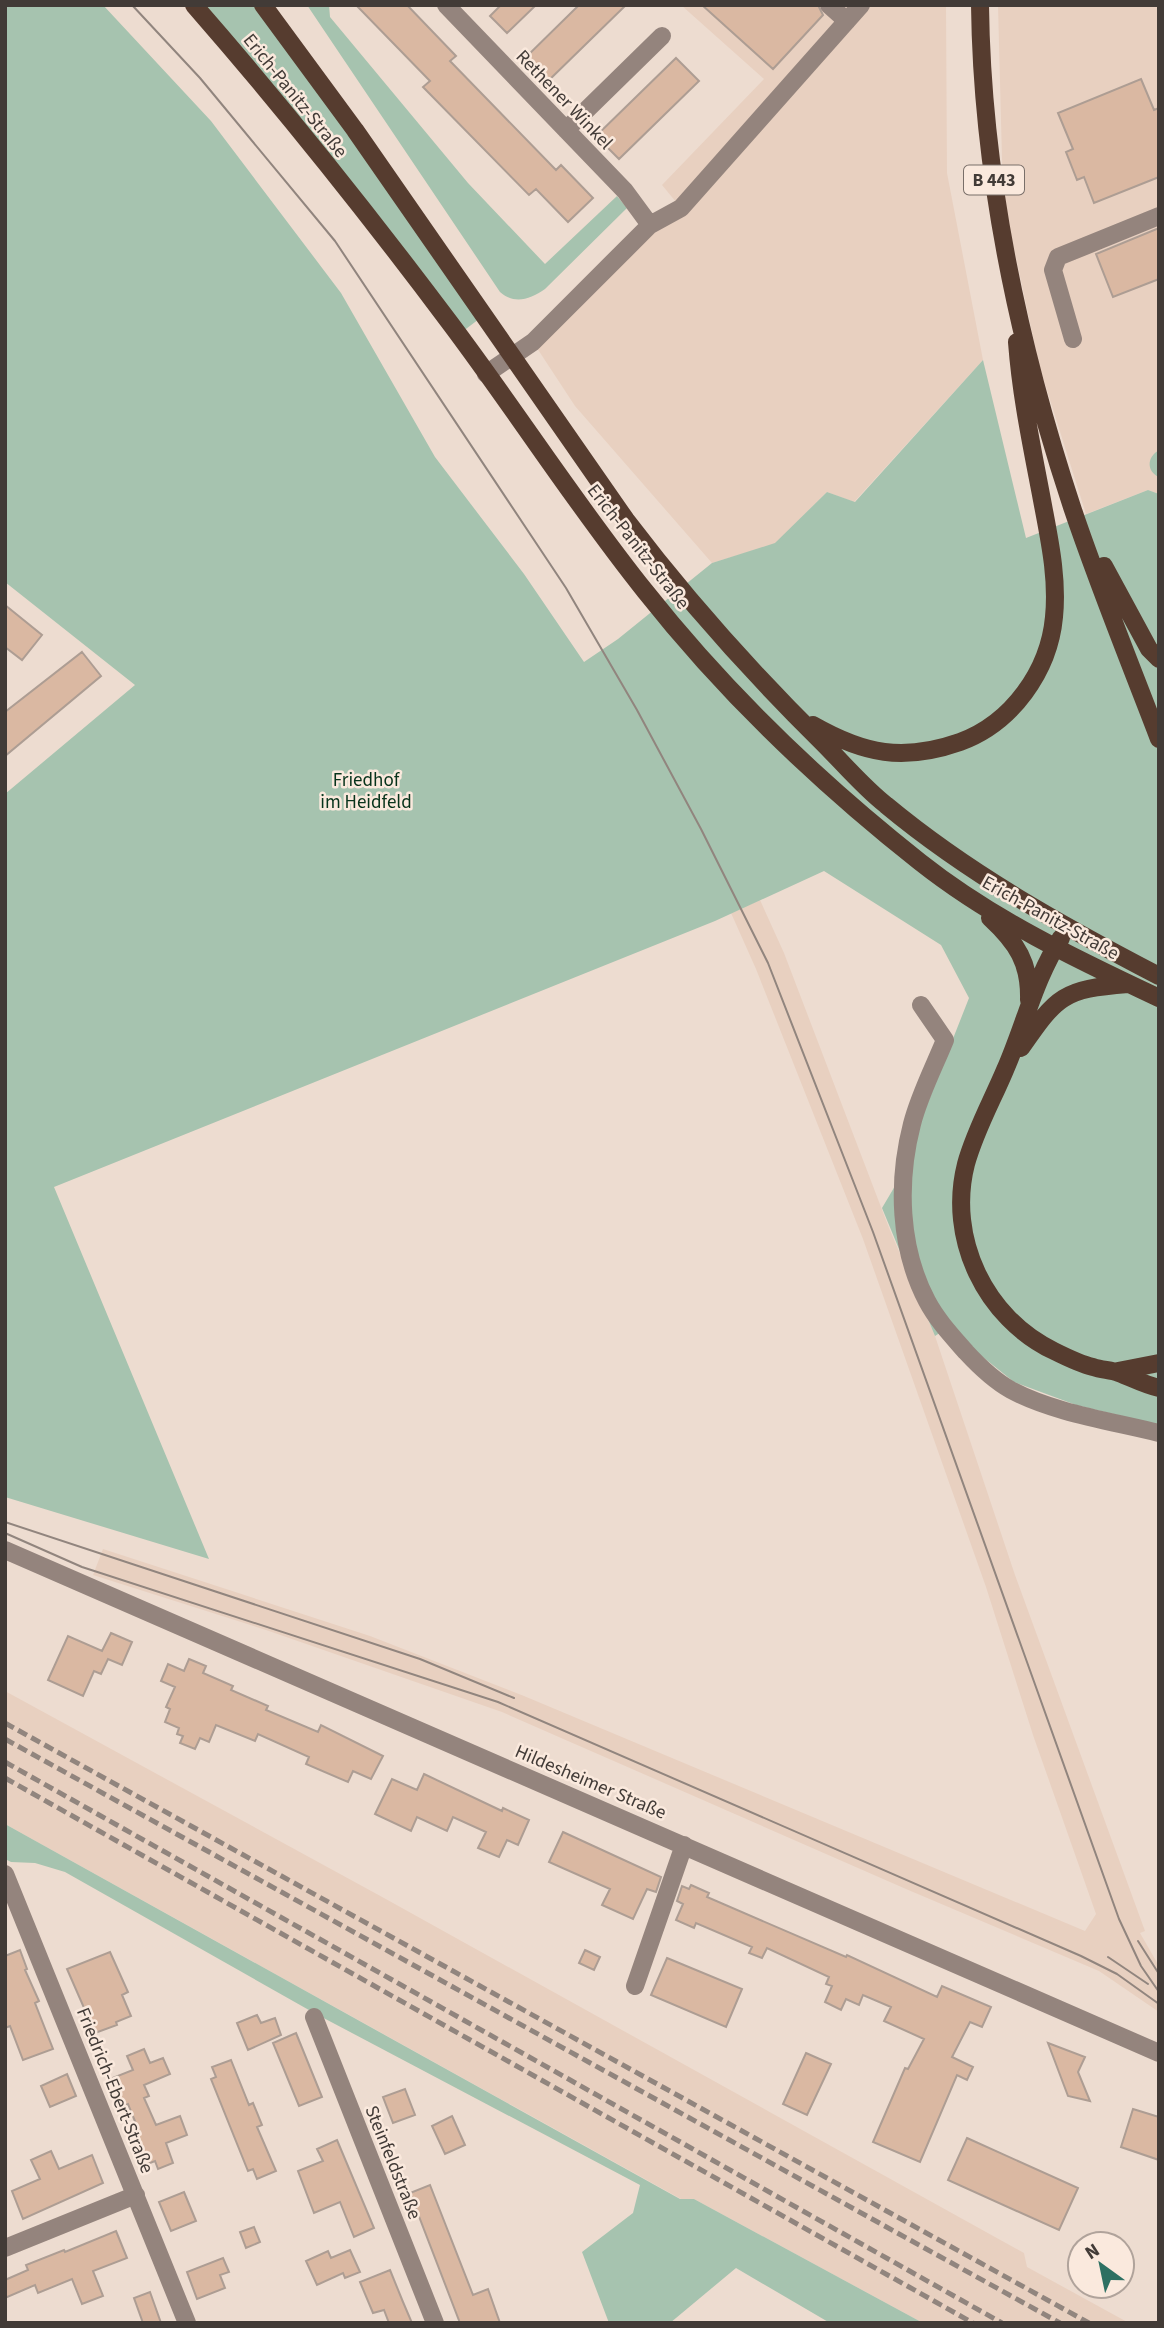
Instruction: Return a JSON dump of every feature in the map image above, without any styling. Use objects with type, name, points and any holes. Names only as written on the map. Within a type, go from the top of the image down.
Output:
[{"type":"main road","name":"Erich-Panitz-Straße","points":[[194,5],[309,144],[452,326],[603,537],[648,595],[706,662],[772,731],[922,864],[960,891],[1055,948],[1159,998]]},
{"type":"main road","name":"Erich-Panitz-Straße","points":[[263,5],[355,130],[558,426],[669,577],[727,644],[884,804],[974,871],[1068,928],[1159,976]]},
{"type":"main road","name":"B 443","points":[[980,5],[980,60],[988,139],[1013,300],[1051,442],[1074,513],[1159,739]]},
{"type":"main road","points":[[793,713],[830,735],[871,751],[911,755],[940,749],[973,737],[1007,714],[1035,678],[1045,657],[1054,618],[1055,583],[1020,385],[1013,300]]},
{"type":"main road","points":[[1074,513],[1149,649],[1159,659]]},
{"type":"main road","points":[[960,891],[1005,931],[1019,951],[1028,970],[1029,1007]]},
{"type":"main road","points":[[1068,928],[1055,948],[1005,1071],[978,1129],[966,1164],[961,1193],[963,1227],[982,1285],[999,1309],[1023,1333],[1053,1351],[1090,1367],[1116,1372],[1159,1388]]},
{"type":"main road","points":[[1005,1071],[1045,1014],[1063,998],[1080,989],[1129,984]]},
{"type":"main road","points":[[1116,1372],[1159,1363]]},
{"type":"street","points":[[830,5],[847,21]]},
{"type":"street","points":[[486,373],[533,342],[650,225],[681,208],[861,5]]},
{"type":"street","name":"Rethener Winkel","points":[[456,9],[625,191],[650,225]]},
{"type":"street","points":[[566,130],[662,36]]},
{"type":"street","points":[[1073,339],[1054,270],[1058,257],[1159,216]]},
{"type":"street","points":[[921,1005],[945,1040],[912,1123],[904,1172],[902,1213],[909,1256],[927,1301],[949,1333],[974,1360],[1008,1388],[1038,1403],[1159,1433]]},
{"type":"street","name":"Hildesheimer Straße","points":[[5,1550],[1159,2053]]},
{"type":"street","points":[[635,1986],[684,1845]]},
{"type":"street","name":"Friedrich-Ebert-Straße","points":[[5,1874],[187,2323]]},
{"type":"street","name":"Steinfeldstraße","points":[[314,2017],[435,2323]]},
{"type":"street","points":[[5,2248],[136,2195]]},
{"type":"shaded area","points":[[681,5],[946,5],[947,173],[983,360],[854,502],[827,492],[775,544],[712,563],[575,406],[533,342],[681,208],[662,185],[764,79]]},
{"type":"shaded area","points":[[998,5],[1159,5],[1159,494],[1148,490],[1086,514],[1039,365],[1003,197]]},
{"type":"shaded area","points":[[760,900],[784,953],[889,1228],[935,1336],[1015,1575],[1145,1931],[1140,1933],[1159,1966],[1159,2012],[1099,1971],[502,1712],[266,1630],[93,1575],[103,1549],[370,1636],[524,1696],[1085,1931],[1096,1914],[1033,1735],[986,1587],[863,1239],[756,969],[731,913]]},
{"type":"shaded area","points":[[5,1691],[1024,2253],[1027,2267],[1066,2288],[1066,2300],[1087,2300],[1129,2323],[923,2323],[694,2199],[681,2199],[5,1824]]},
{"type":"green space","name":"Friedhof im Heidfeld","points":[[5,5],[103,5],[211,121],[341,293],[435,457],[524,574],[584,662],[618,639],[712,563],[775,543],[827,492],[855,502],[983,360],[1026,538],[1148,490],[1159,494],[1159,1425],[1076,1405],[1014,1382],[979,1354],[952,1325],[935,1336],[882,1208],[895,1186],[969,998],[941,945],[824,871],[715,921],[54,1187],[209,1559],[5,1497],[5,794],[135,685],[5,582]]},
{"type":"green space","points":[[194,5],[263,5],[483,316],[458,335]]},
{"type":"green space","points":[[307,5],[329,5],[330,17],[468,183],[545,264],[617,196],[627,208],[545,289],[523,299],[506,296],[500,292]]},
{"type":"green space","points":[[1159,450],[1159,477],[1150,468],[1150,460]]},
{"type":"green space","points":[[5,1824],[680,2199],[694,2199],[923,2323],[830,2323],[736,2268],[670,2323],[609,2323],[582,2252],[633,2213],[640,2185],[316,2014],[65,1872],[35,1863],[11,1862],[5,1859]]},
{"type":"building","points":[[356,5],[407,5],[456,56],[450,61],[556,170],[561,165],[593,198],[568,222],[536,189],[529,195],[423,87],[430,81]]},
{"type":"building","points":[[501,5],[536,5],[507,33],[490,16]]},
{"type":"building","points":[[579,5],[626,5],[545,84],[523,60]]},
{"type":"building","points":[[702,5],[818,5],[823,15],[773,69]]},
{"type":"building","points":[[676,58],[699,81],[619,159],[596,136]]},
{"type":"building","points":[[1141,79],[1154,110],[1159,108],[1159,177],[1094,203],[1084,177],[1077,180],[1066,152],[1073,149],[1058,113]]},
{"type":"building","points":[[1159,228],[1159,279],[1113,297],[1096,254]]},
{"type":"building","points":[[5,605],[42,635],[22,660],[5,647]]},
{"type":"building","points":[[82,652],[101,676],[5,756],[5,712]]},
{"type":"building","points":[[111,1633],[132,1642],[122,1665],[108,1659],[101,1674],[94,1671],[83,1696],[48,1680],[68,1636],[102,1651]]},
{"type":"building","points":[[189,1659],[206,1666],[203,1673],[233,1686],[231,1690],[268,1706],[266,1710],[318,1732],[321,1725],[383,1756],[371,1779],[353,1771],[348,1782],[306,1764],[309,1757],[258,1734],[255,1741],[216,1725],[209,1742],[200,1738],[195,1749],[180,1743],[183,1736],[177,1734],[179,1728],[165,1722],[170,1709],[166,1707],[175,1687],[161,1681],[168,1664],[184,1671]]},
{"type":"building","points":[[424,1774],[502,1811],[503,1808],[529,1820],[518,1845],[507,1840],[499,1857],[478,1848],[486,1832],[453,1817],[447,1831],[417,1817],[411,1831],[375,1814],[392,1779],[417,1790]]},
{"type":"building","points":[[563,1832],[661,1877],[656,1892],[647,1889],[633,1919],[602,1905],[610,1889],[549,1862]]},
{"type":"building","points":[[691,1885],[709,1893],[707,1897],[846,1957],[847,1955],[937,1997],[942,1986],[991,2007],[982,2027],[970,2022],[952,2057],[973,2067],[967,2080],[957,2075],[920,2162],[873,2142],[905,2068],[908,2069],[924,2039],[884,2021],[891,2007],[863,1995],[859,2005],[846,1999],[841,2010],[825,2002],[832,1986],[826,1984],[829,1977],[767,1948],[762,1958],[749,1953],[752,1947],[696,1923],[694,1928],[676,1920],[683,1904],[677,1901],[682,1886],[689,1889]]},
{"type":"building","points":[[20,1950],[27,1969],[25,1970],[39,2001],[35,2003],[53,2049],[23,2060],[10,2026],[5,2028],[5,1956]]},
{"type":"building","points":[[585,1950],[600,1957],[594,1970],[579,1963]]},
{"type":"building","points":[[110,1952],[128,1992],[122,1995],[131,2016],[116,2022],[117,2025],[95,2033],[67,1969]]},
{"type":"building","points":[[667,1958],[742,1989],[726,2027],[651,1995]]},
{"type":"building","points":[[257,2015],[261,2023],[275,2018],[281,2035],[248,2050],[237,2023]]},
{"type":"building","points":[[296,2033],[322,2097],[299,2106],[273,2043]]},
{"type":"building","points":[[1048,2043],[1085,2057],[1078,2072],[1090,2101],[1068,2096]]},
{"type":"building","points":[[144,2049],[150,2063],[163,2058],[170,2074],[144,2085],[149,2096],[144,2098],[156,2125],[180,2116],[187,2135],[166,2143],[173,2163],[158,2169],[155,2161],[145,2165],[134,2133],[139,2131],[128,2104],[121,2107],[110,2079],[133,2070],[127,2056]]},
{"type":"building","points":[[806,2053],[831,2064],[807,2115],[783,2104]]},
{"type":"building","points":[[231,2060],[249,2105],[253,2103],[262,2125],[257,2127],[276,2171],[257,2179],[253,2169],[248,2171],[211,2079],[216,2077],[212,2067]]},
{"type":"building","points":[[67,2074],[76,2096],[50,2107],[41,2086]]},
{"type":"building","points":[[405,2089],[415,2115],[393,2123],[383,2097]]},
{"type":"building","points":[[1133,2109],[1159,2117],[1159,2160],[1121,2147]]},
{"type":"building","points":[[452,2116],[465,2145],[445,2154],[432,2126]]},
{"type":"building","points":[[967,2138],[1078,2188],[1059,2230],[948,2180]]},
{"type":"building","points":[[337,2140],[374,2228],[354,2237],[340,2202],[314,2213],[298,2171],[323,2161],[317,2149]]},
{"type":"building","points":[[51,2151],[59,2169],[92,2155],[103,2183],[23,2219],[12,2191],[40,2179],[31,2160]]},
{"type":"building","points":[[430,2185],[473,2295],[488,2289],[500,2323],[460,2323],[410,2193]]},
{"type":"building","points":[[184,2192],[196,2221],[171,2231],[159,2202]]},
{"type":"building","points":[[254,2227],[260,2242],[246,2248],[240,2232]]},
{"type":"building","points":[[116,2231],[127,2258],[93,2271],[103,2296],[82,2304],[72,2279],[38,2293],[35,2285],[5,2298],[5,2280],[28,2270],[26,2265]]},
{"type":"building","points":[[350,2250],[360,2272],[345,2278],[343,2273],[317,2285],[306,2261],[328,2251],[331,2258]]},
{"type":"building","points":[[223,2258],[229,2272],[220,2275],[225,2288],[197,2299],[187,2272]]},
{"type":"building","points":[[390,2270],[412,2323],[389,2323],[384,2310],[373,2313],[360,2282]]},
{"type":"building","points":[[150,2292],[161,2323],[143,2323],[134,2298]]},
{"type":"tram line","points":[[132,5],[200,78],[335,241],[566,588],[637,710],[701,829],[768,963],[873,1232],[1119,1919],[1141,1966],[1159,1992]]},
{"type":"tram line","points":[[5,1522],[420,1659],[514,1698]]},
{"type":"tram line","points":[[5,1533],[82,1567],[498,1702],[1081,1956],[1117,1974],[1159,2004]]},
{"type":"tram line","points":[[1138,1941],[1159,1974]]},
{"type":"tram line","points":[[1108,1957],[1148,1984]]},
{"type":"railway","points":[[5,1723],[1089,2323]]},
{"type":"railway","points":[[5,1739],[1060,2323]]},
{"type":"railway","points":[[5,1762],[1002,2323]]},
{"type":"railway","points":[[5,1778],[973,2323]]}]
